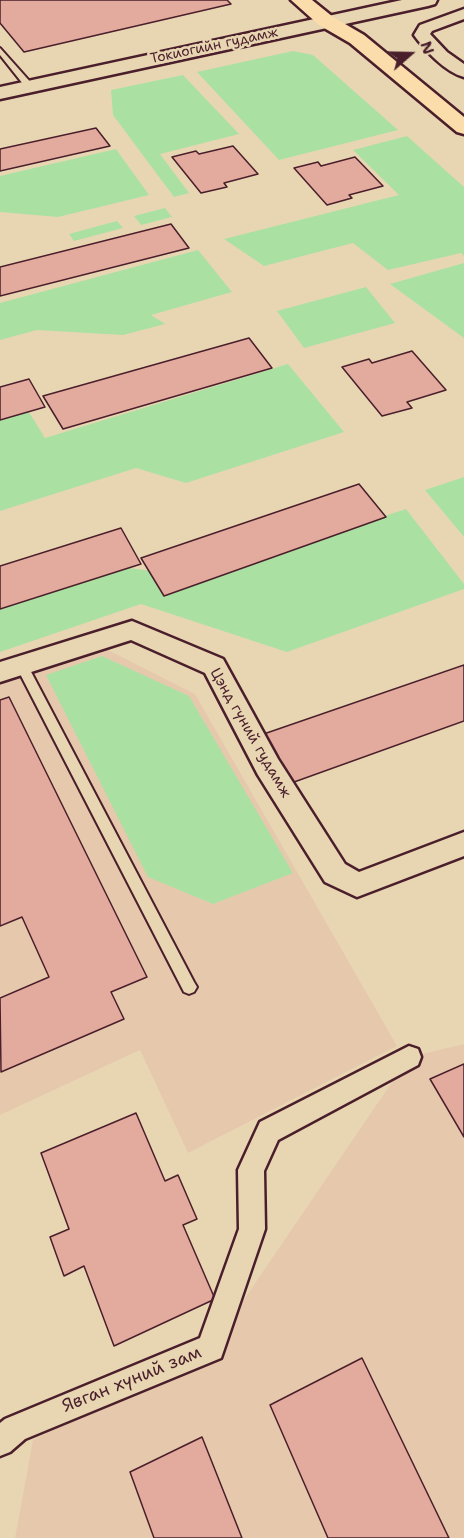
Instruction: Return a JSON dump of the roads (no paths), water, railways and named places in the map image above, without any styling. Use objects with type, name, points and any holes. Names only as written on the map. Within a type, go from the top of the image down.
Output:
[{"type":"main road","points":[[300,0],[326,21],[337,43],[459,137]]},
{"type":"main road","name":"Токиогийн гудамж","points":[[0,93],[428,0]]},
{"type":"street","points":[[464,14],[426,28],[422,35],[441,55],[464,72]]},
{"type":"street","name":"Цэнд гүний гудамж","points":[[11,669],[132,630],[214,666],[268,767],[335,873],[357,885],[464,844]]},
{"type":"street","name":"Явган хүний зам","points":[[0,1443],[15,1429],[211,1348],[252,1229],[251,1170],[269,1131],[409,1057]]},
{"type":"lane","points":[[0,50],[30,87]]},
{"type":"lane","points":[[11,669],[189,987]]}]
